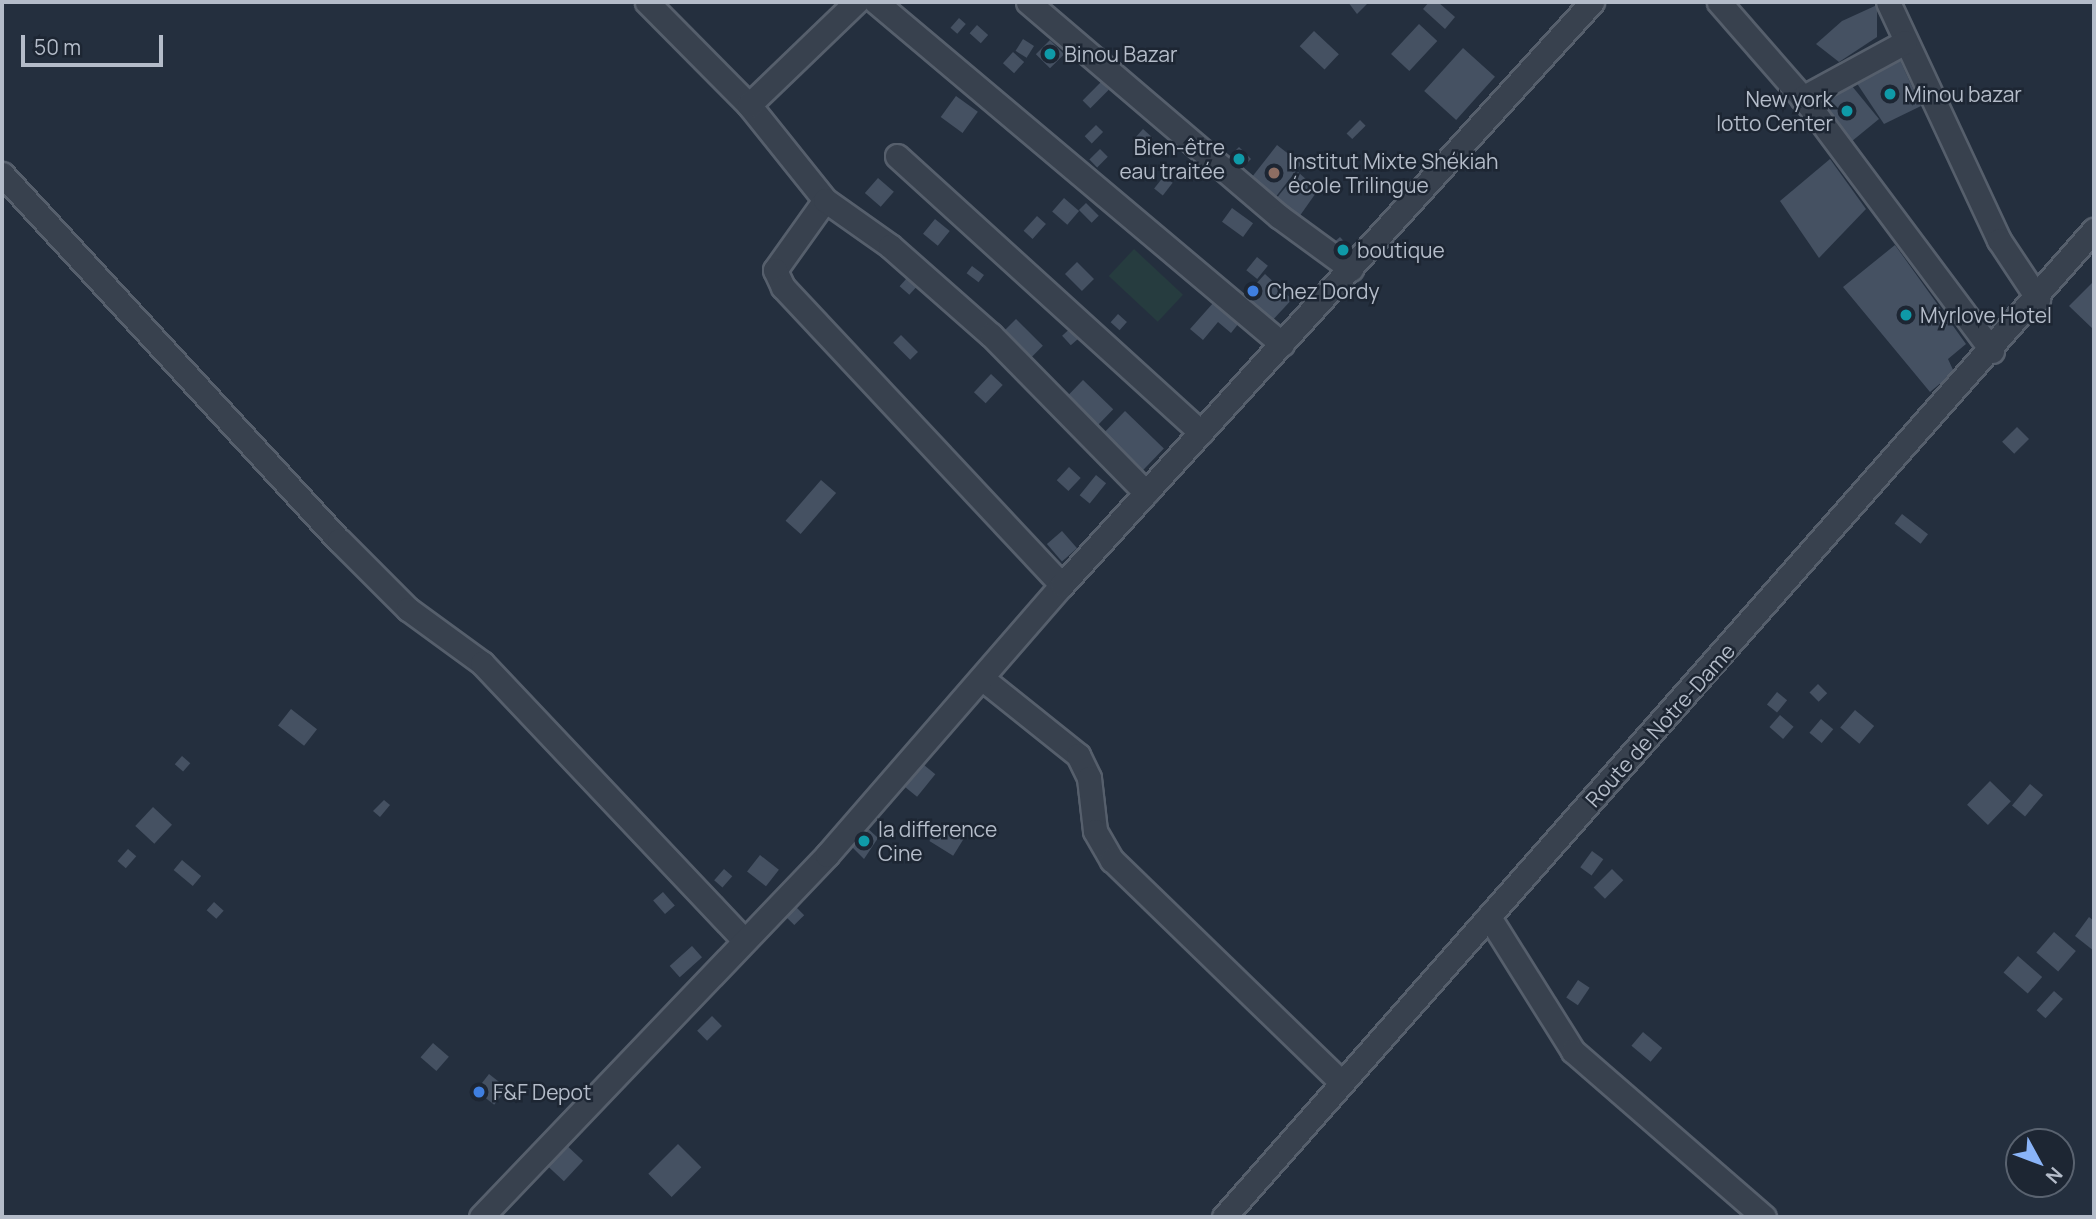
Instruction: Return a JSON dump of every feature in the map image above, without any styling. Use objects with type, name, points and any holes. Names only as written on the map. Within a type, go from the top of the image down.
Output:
[{"type":"street","points":[[648,2],[749,104],[825,200],[890,246],[990,335],[1146,493]]},
{"type":"street","points":[[749,104],[856,2]]},
{"type":"street","points":[[876,2],[1282,344]]},
{"type":"street","points":[[1028,2],[1280,217],[1351,269]]},
{"type":"street","points":[[481,1217],[827,855],[984,679],[1062,585],[1592,2]]},
{"type":"street","points":[[1719,2],[1802,98],[1992,351]]},
{"type":"street","points":[[1888,2],[1999,240],[2038,299]]},
{"type":"street","points":[[1802,98],[1905,42]]},
{"type":"street","points":[[897,156],[1201,433]]},
{"type":"street","points":[[2,174],[339,540],[408,609],[482,663],[744,940]]},
{"type":"street","points":[[825,200],[775,270],[783,287],[1062,585]]},
{"type":"street","name":"Route de Notre-Dame","points":[[1224,1217],[2038,299],[2094,230]]},
{"type":"street","points":[[984,679],[1078,755],[1088,778],[1095,831],[1112,860],[1342,1083]]},
{"type":"street","points":[[1489,917],[1573,1051],[1764,1217]]},
{"type":"green space","points":[[1134,249],[1183,295],[1158,322],[1109,276]]},
{"type":"building","points":[[1348,2],[1369,2],[1357,14]]},
{"type":"building","points":[[1429,2],[1438,2],[1455,17],[1445,29],[1423,9]]},
{"type":"building","points":[[1877,5],[1877,37],[1839,62],[1816,44],[1842,21]]},
{"type":"building","points":[[959,18],[966,24],[957,34],[950,28]]},
{"type":"building","points":[[1419,24],[1437,41],[1409,71],[1391,54]]},
{"type":"building","points":[[977,25],[988,35],[981,43],[970,33]]},
{"type":"building","points":[[1314,31],[1339,54],[1325,70],[1300,46]]},
{"type":"building","points":[[1023,39],[1034,46],[1027,58],[1016,51]]},
{"type":"building","name":"Binou Bazar","points":[[1050,40],[1064,54],[1050,68],[1036,54]]},
{"type":"building","points":[[1463,48],[1495,77],[1456,120],[1424,91]]},
{"type":"building","points":[[1013,52],[1024,62],[1014,73],[1003,63]]},
{"type":"building","name":"Minou bazar","points":[[1898,56],[1921,106],[1884,124],[1856,82]]},
{"type":"building","name":"New york lotto Center","points":[[1847,80],[1879,119],[1846,146],[1815,102]]},
{"type":"building","points":[[1101,82],[1109,90],[1090,108],[1083,100]]},
{"type":"building","points":[[956,96],[978,112],[963,133],[941,117]]},
{"type":"building","points":[[1360,120],[1366,126],[1352,139],[1347,133]]},
{"type":"building","points":[[1096,125],[1103,132],[1092,143],[1085,136]]},
{"type":"building","points":[[1143,129],[1153,138],[1142,150],[1132,141]]},
{"type":"building","name":"Institut Mixte Shékiah école Trilingue","points":[[1277,145],[1301,164],[1272,201],[1248,182]]},
{"type":"building","name":"Bien-être eau traitée","points":[[1239,147],[1251,159],[1239,171],[1227,159]]},
{"type":"building","points":[[1100,149],[1108,157],[1097,167],[1089,160]]},
{"type":"building","points":[[1830,159],[1866,209],[1819,258],[1780,201]]},
{"type":"building","points":[[1298,172],[1318,190],[1299,217],[1275,200]]},
{"type":"building","points":[[1164,176],[1173,183],[1163,195],[1154,189]]},
{"type":"building","points":[[878,178],[894,192],[881,207],[865,193]]},
{"type":"building","points":[[1064,198],[1079,211],[1067,225],[1052,212]]},
{"type":"building","points":[[1086,203],[1099,216],[1092,223],[1079,210]]},
{"type":"building","points":[[1232,208],[1253,223],[1243,237],[1222,222]]},
{"type":"building","points":[[1037,216],[1046,224],[1033,239],[1024,231]]},
{"type":"building","points":[[935,219],[950,231],[938,246],[923,234]]},
{"type":"building","name":"boutique","points":[[1340,237],[1356,255],[1347,263],[1331,245]]},
{"type":"building","name":"Myrlove Hotel","points":[[1895,245],[1966,344],[1948,359],[1954,372],[1930,392],[1843,287]]},
{"type":"building","points":[[1257,257],[1268,266],[1257,279],[1246,270]]},
{"type":"building","points":[[1077,262],[1094,279],[1082,291],[1065,274]]},
{"type":"building","points":[[972,266],[984,275],[979,282],[967,273]]},
{"type":"building","points":[[1265,274],[1292,299],[1272,320],[1245,295]]},
{"type":"building","points":[[907,278],[917,287],[909,295],[900,286]]},
{"type":"building","points":[[2094,281],[2094,330],[2069,306]]},
{"type":"building","points":[[1214,302],[1239,323],[1231,333],[1218,322],[1203,340],[1190,329]]},
{"type":"building","points":[[1118,314],[1127,322],[1120,330],[1111,322]]},
{"type":"building","points":[[1016,319],[1043,346],[1023,366],[996,339]]},
{"type":"building","points":[[1074,325],[1083,335],[1071,345],[1062,336]]},
{"type":"building","points":[[901,335],[918,352],[910,360],[893,343]]},
{"type":"building","points":[[991,374],[1003,385],[986,403],[974,392]]},
{"type":"building","points":[[1083,380],[1113,409],[1092,431],[1062,402]]},
{"type":"building","points":[[1125,411],[1164,449],[1140,474],[1101,436]]},
{"type":"building","points":[[2017,427],[2029,439],[2014,454],[2002,442]]},
{"type":"building","points":[[1069,467],[1081,478],[1068,491],[1057,480]]},
{"type":"building","points":[[1096,475],[1106,483],[1090,503],[1080,495]]},
{"type":"building","points":[[821,480],[836,493],[801,534],[786,521]]},
{"type":"building","points":[[1902,514],[1928,534],[1921,544],[1895,523]]},
{"type":"building","points":[[1062,531],[1077,548],[1062,561],[1047,544]]},
{"type":"building","points":[[1818,684],[1827,693],[1819,702],[1810,692]]},
{"type":"building","points":[[1777,692],[1787,700],[1777,713],[1767,704]]},
{"type":"building","points":[[291,709],[317,729],[304,746],[278,726]]},
{"type":"building","points":[[1855,710],[1874,726],[1859,744],[1840,728]]},
{"type":"building","points":[[1780,715],[1794,727],[1783,739],[1770,727]]},
{"type":"building","points":[[1821,719],[1833,729],[1822,743],[1809,733]]},
{"type":"building","points":[[182,756],[190,763],[183,772],[175,764]]},
{"type":"building","points":[[919,761],[935,774],[917,797],[901,784]]},
{"type":"building","points":[[1990,781],[2011,801],[1988,825],[1967,805]]},
{"type":"building","points":[[2030,784],[2043,795],[2025,816],[2012,805]]},
{"type":"building","points":[[384,800],[390,805],[380,817],[373,811]]},
{"type":"building","points":[[153,807],[172,825],[154,844],[135,826]]},
{"type":"building","name":"la difference Cine","points":[[863,824],[878,838],[864,859],[849,844]]},
{"type":"building","points":[[940,824],[964,839],[953,856],[929,841]]},
{"type":"building","points":[[128,849],[136,856],[126,868],[118,861]]},
{"type":"building","points":[[1592,851],[1603,859],[1592,875],[1580,867]]},
{"type":"building","points":[[760,855],[779,870],[766,886],[747,872]]},
{"type":"building","points":[[182,860],[201,876],[193,886],[174,870]]},
{"type":"building","points":[[724,869],[732,876],[722,888],[714,880]]},
{"type":"building","points":[[1612,869],[1623,880],[1605,899],[1594,887]]},
{"type":"building","points":[[663,892],[675,906],[665,914],[653,901]]},
{"type":"building","points":[[214,902],[224,911],[216,919],[207,910]]},
{"type":"building","points":[[795,906],[804,915],[794,925],[785,916]]},
{"type":"building","points":[[2089,917],[2094,921],[2094,951],[2075,936]]},
{"type":"building","points":[[2054,932],[2076,951],[2058,971],[2036,952]]},
{"type":"building","points":[[692,946],[702,957],[680,977],[670,966]]},
{"type":"building","points":[[2018,956],[2042,977],[2028,994],[2004,973]]},
{"type":"building","points":[[1578,980],[1590,988],[1578,1005],[1566,997]]},
{"type":"building","points":[[2054,991],[2063,999],[2046,1018],[2037,1010]]},
{"type":"building","points":[[712,1016],[722,1026],[707,1041],[697,1031]]},
{"type":"building","points":[[1643,1032],[1662,1048],[1651,1062],[1631,1046]]},
{"type":"building","points":[[433,1043],[449,1057],[436,1071],[421,1057]]},
{"type":"building","points":[[489,1074],[507,1088],[494,1105],[476,1091]]},
{"type":"building","points":[[564,1143],[583,1161],[564,1181],[545,1163]]},
{"type":"building","points":[[678,1144],[701,1167],[672,1197],[648,1174]]},
{"type":"place","name":"Binou Bazar","points":[[1050,54]]},
{"type":"place","name":"Minou bazar","points":[[1890,94]]},
{"type":"place","name":"New york lotto Center","points":[[1847,111]]},
{"type":"place","name":"Bien-être eau traitée","points":[[1239,159]]},
{"type":"place","name":"Institut Mixte Shékiah école Trilingue","points":[[1274,173]]},
{"type":"place","name":"boutique","points":[[1343,250]]},
{"type":"place","name":"Chez Dordy","points":[[1253,291]]},
{"type":"place","name":"Myrlove Hotel","points":[[1906,315]]},
{"type":"place","name":"la difference Cine","points":[[864,841]]},
{"type":"place","name":"F&F Depot","points":[[479,1092]]}]
